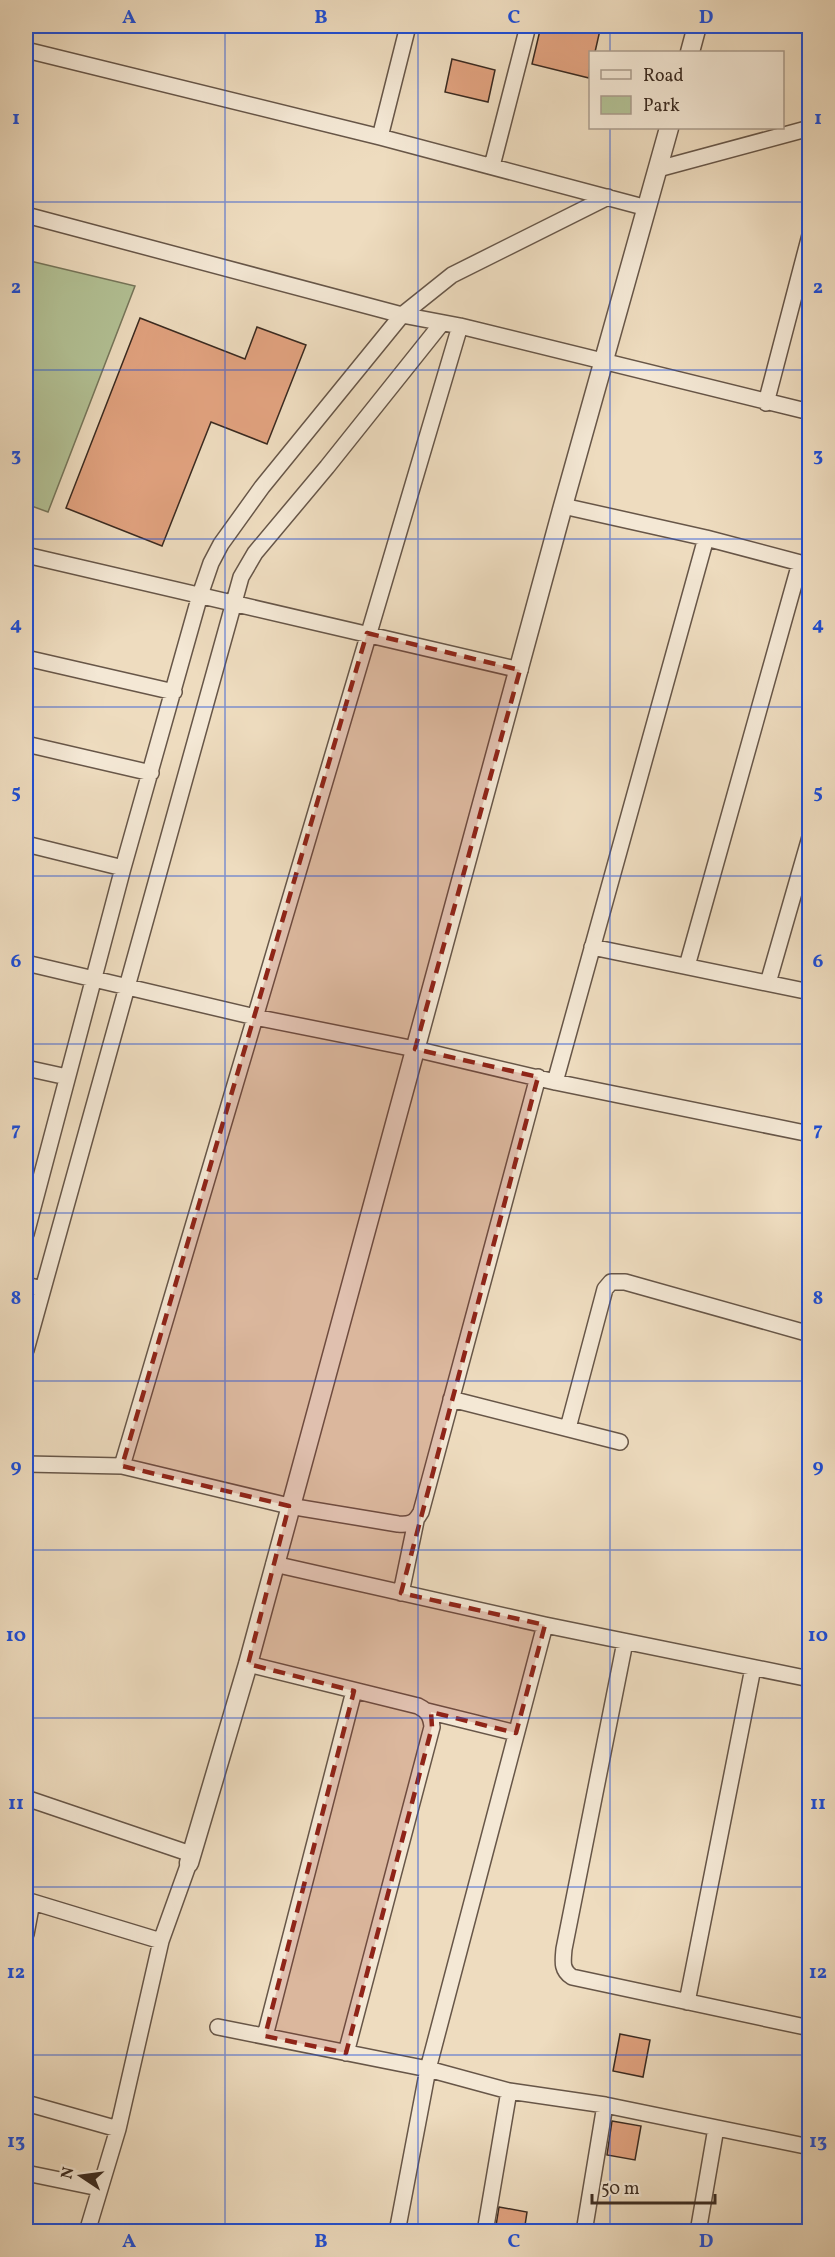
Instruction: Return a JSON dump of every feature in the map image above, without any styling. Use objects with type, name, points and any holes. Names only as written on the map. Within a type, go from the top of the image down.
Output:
[{"type":"street","points":[[380,137],[408,26]]},
{"type":"street","points":[[492,166],[528,26]]},
{"type":"street","points":[[690,51],[697,26]]},
{"type":"street","points":[[26,50],[380,137],[647,208]]},
{"type":"street","points":[[658,169],[810,128]]},
{"type":"street","points":[[87,2232],[118,2129],[161,1941],[190,1858],[248,1664],[563,506],[669,129]]},
{"type":"street","points":[[26,1234],[123,867],[211,563],[228,534],[262,487],[402,315],[452,274],[608,197]]},
{"type":"street","points":[[26,215],[402,315],[460,326],[810,412]]},
{"type":"street","points":[[766,403],[810,235]]},
{"type":"street","points":[[26,1350],[241,577],[255,553],[442,323]]},
{"type":"street","points":[[122,1466],[367,633],[460,326]]},
{"type":"street","points":[[563,506],[706,538],[805,565],[687,966]]},
{"type":"street","points":[[555,1082],[706,538]]},
{"type":"street","points":[[26,555],[520,670]]},
{"type":"street","points":[[26,658],[174,692]]},
{"type":"street","points":[[26,744],[151,773]]},
{"type":"street","points":[[768,983],[810,837]]},
{"type":"street","points":[[26,844],[123,867]]},
{"type":"street","points":[[592,947],[810,992]]},
{"type":"street","points":[[26,963],[255,1017],[416,1049],[555,1082],[810,1134]]},
{"type":"street","points":[[26,1068],[68,1077]]},
{"type":"street","points":[[401,1593],[416,1521],[421,1512],[538,1077]]},
{"type":"street","points":[[567,1428],[605,1290],[611,1282],[625,1282],[810,1334]]},
{"type":"street","points":[[26,1285],[42,1289]]},
{"type":"street","points":[[451,1399],[620,1442]]},
{"type":"street","points":[[26,1464],[122,1466],[290,1506],[398,1524],[408,1525],[416,1521]]},
{"type":"street","points":[[274,1564],[544,1625],[810,1679]]},
{"type":"street","points":[[397,2232],[428,2069],[544,1625]]},
{"type":"street","points":[[625,1642],[564,1949],[563,1966],[566,1973],[572,1977],[810,2028]]},
{"type":"street","points":[[248,1664],[516,1733]]},
{"type":"street","points":[[687,2002],[753,1668]]},
{"type":"street","points":[[265,2036],[354,1690]]},
{"type":"street","points":[[346,2053],[432,1727],[432,1719],[427,1711]]},
{"type":"street","points":[[26,1798],[190,1858]]},
{"type":"street","points":[[26,1934],[28,1901],[161,1941]]},
{"type":"street","points":[[218,2027],[428,2069],[509,2091],[604,2105],[810,2147]]},
{"type":"street","points":[[485,2232],[509,2091]]},
{"type":"street","points":[[26,2103],[118,2129]]},
{"type":"street","points":[[584,2232],[604,2105]]},
{"type":"street","points":[[698,2232],[716,2128]]},
{"type":"street","points":[[26,2173],[99,2188]]},
{"type":"highlighted area","points":[[367,633],[520,670],[415,1049],[538,1077],[401,1593],[545,1625],[516,1733],[431,1712],[432,1727],[346,2053],[265,2036],[354,1691],[248,1664],[289,1506],[122,1466]]},
{"type":"green space","points":[[26,260],[135,286],[48,512],[26,504]]},
{"type":"building","points":[[541,26],[582,26],[600,30],[595,51],[589,51],[589,78],[532,64]]},
{"type":"building","points":[[452,59],[495,70],[488,102],[445,92]]},
{"type":"building","points":[[140,318],[245,359],[257,327],[306,345],[267,444],[211,422],[162,546],[66,508]]},
{"type":"building","points":[[620,2034],[650,2040],[643,2077],[613,2071]]},
{"type":"building","points":[[612,2121],[641,2126],[635,2160],[607,2155]]},
{"type":"building","points":[[499,2207],[527,2212],[524,2232],[495,2232]]}]
